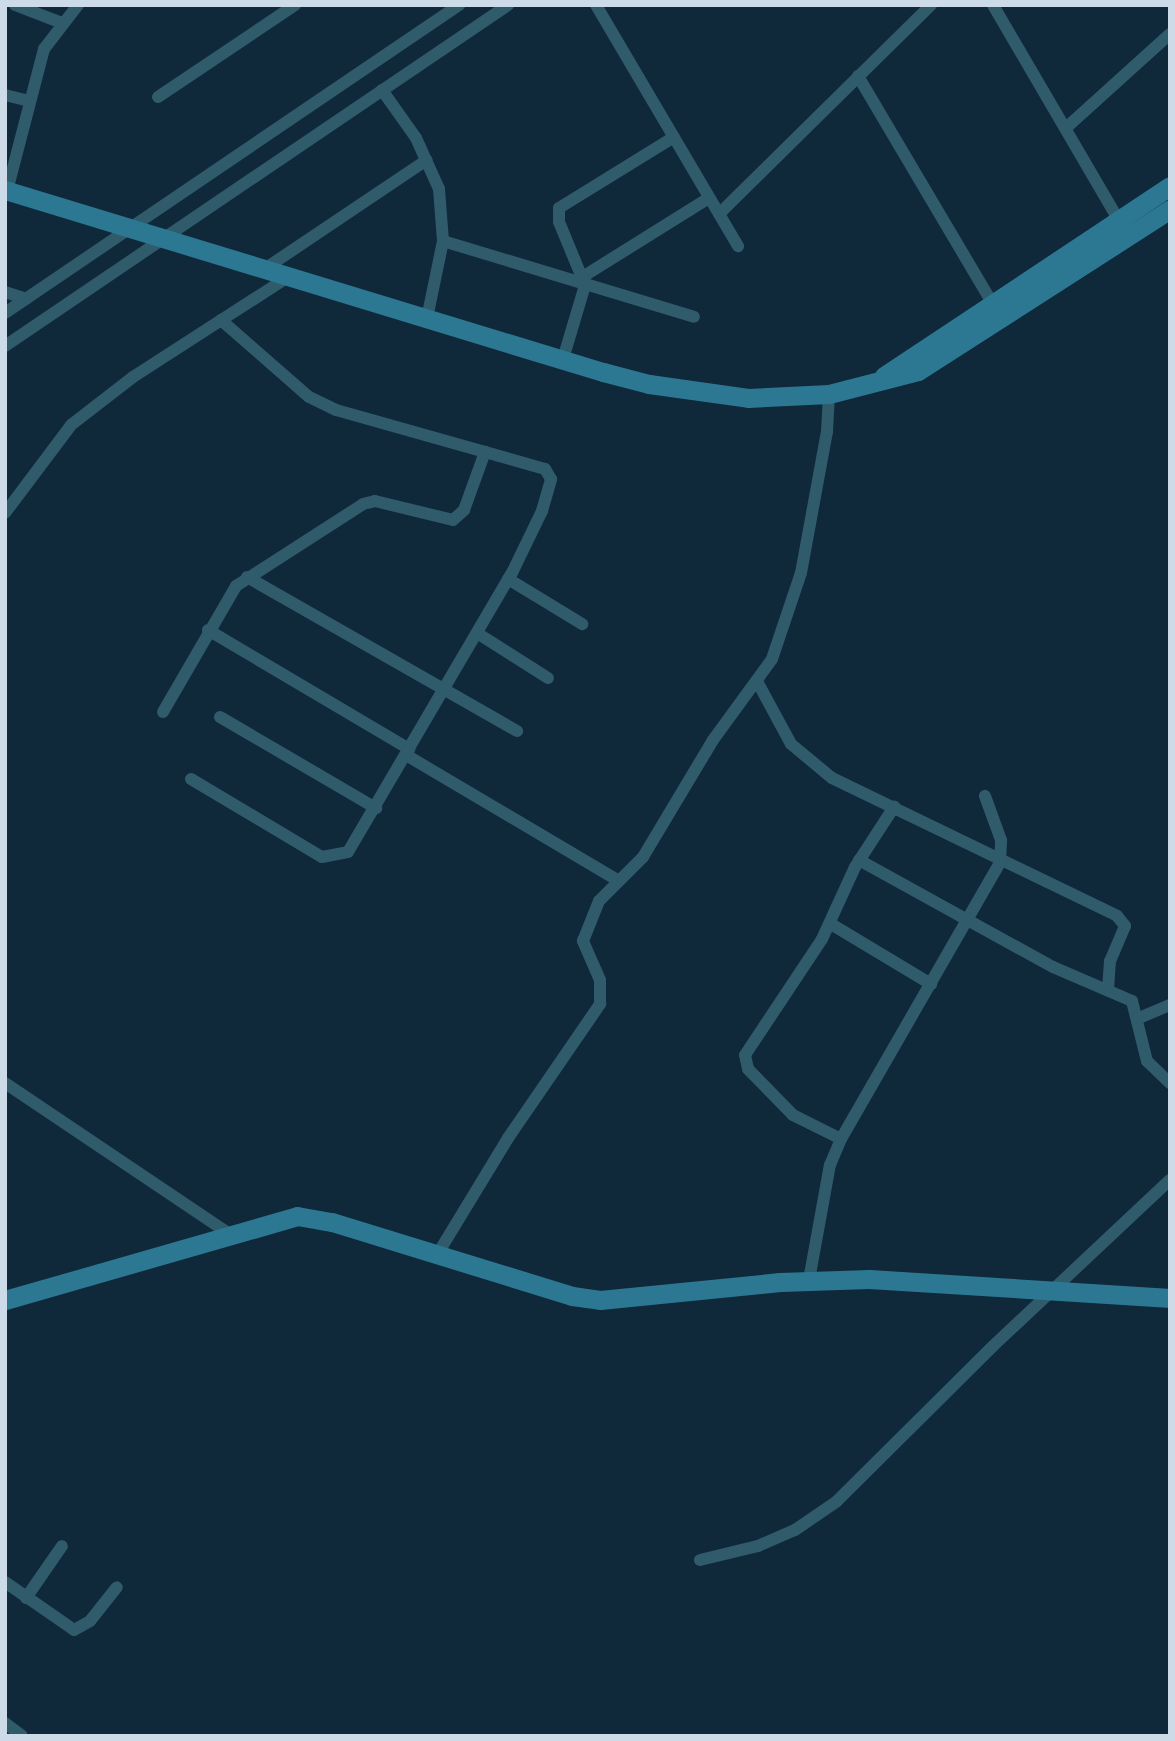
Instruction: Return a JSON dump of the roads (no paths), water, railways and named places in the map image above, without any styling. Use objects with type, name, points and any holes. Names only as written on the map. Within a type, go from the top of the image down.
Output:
[{"type":"street","points":[[15,5],[62,23]]},
{"type":"street","points":[[78,5],[44,49],[6,190],[649,384],[703,394],[748,398],[829,394],[935,363],[1170,209]]},
{"type":"street","points":[[159,97],[295,5]]},
{"type":"street","points":[[5,346],[508,5]]},
{"type":"street","points":[[596,5],[738,246]]},
{"type":"street","points":[[719,214],[931,5]]},
{"type":"street","points":[[993,5],[1067,127],[1119,221]]},
{"type":"street","points":[[5,313],[450,8]]},
{"type":"street","points":[[1067,127],[1170,34]]},
{"type":"street","points":[[858,76],[992,303]]},
{"type":"street","points":[[382,90],[427,160],[441,199],[443,241],[427,318]]},
{"type":"street","points":[[5,95],[29,102]]},
{"type":"street","points":[[563,359],[584,281],[559,222],[559,208],[674,137]]},
{"type":"street","points":[[264,270],[427,160]]},
{"type":"street","points":[[880,378],[1170,186]]},
{"type":"street","points":[[584,281],[709,198]]},
{"type":"street","points":[[443,241],[584,281],[694,317]]},
{"type":"street","points":[[5,513],[71,425],[133,377],[288,277]]},
{"type":"street","points":[[5,292],[26,299]]},
{"type":"street","points":[[191,779],[322,857],[348,852],[531,538],[551,479],[545,469],[336,410],[309,397],[221,320]]},
{"type":"street","points":[[437,1255],[508,1138],[600,1004],[600,980],[583,941],[591,915],[617,880],[643,858],[713,740],[758,683],[772,659],[801,573],[827,432],[829,394]]},
{"type":"street","points":[[163,712],[224,600],[247,577],[307,543],[363,504],[375,501],[453,520],[464,510],[485,452]]},
{"type":"street","points":[[247,577],[517,731]]},
{"type":"street","points":[[508,579],[582,624]]},
{"type":"street","points":[[208,630],[617,880]]},
{"type":"street","points":[[477,633],[548,678]]},
{"type":"street","points":[[758,683],[777,726],[807,760],[832,778],[1000,862],[1083,896],[1122,920],[1124,932],[1110,961],[1108,990]]},
{"type":"street","points":[[220,717],[376,808]]},
{"type":"street","points":[[809,1280],[830,1165],[841,1139],[1000,862],[1001,840],[985,796]]},
{"type":"street","points":[[841,1139],[793,1115],[745,1063],[749,1045],[831,924],[859,860],[894,807]]},
{"type":"street","points":[[859,860],[1053,967],[1132,1001],[1139,1018],[1147,1061],[1170,1083]]},
{"type":"street","points":[[831,924],[931,984]]},
{"type":"street","points":[[1139,1018],[1170,1005]]},
{"type":"street","points":[[5,1083],[230,1234]]},
{"type":"street","points":[[700,1560],[758,1546],[795,1530],[836,1502],[1052,1290],[1170,1180]]},
{"type":"street","points":[[5,1300],[281,1218],[308,1216],[572,1296],[600,1300],[809,1280],[869,1279],[1170,1298]]},
{"type":"street","points":[[26,1598],[62,1546]]},
{"type":"street","points":[[5,1582],[74,1630],[90,1621],[117,1587]]},
{"type":"street","points":[[5,1723],[22,1736]]}]
